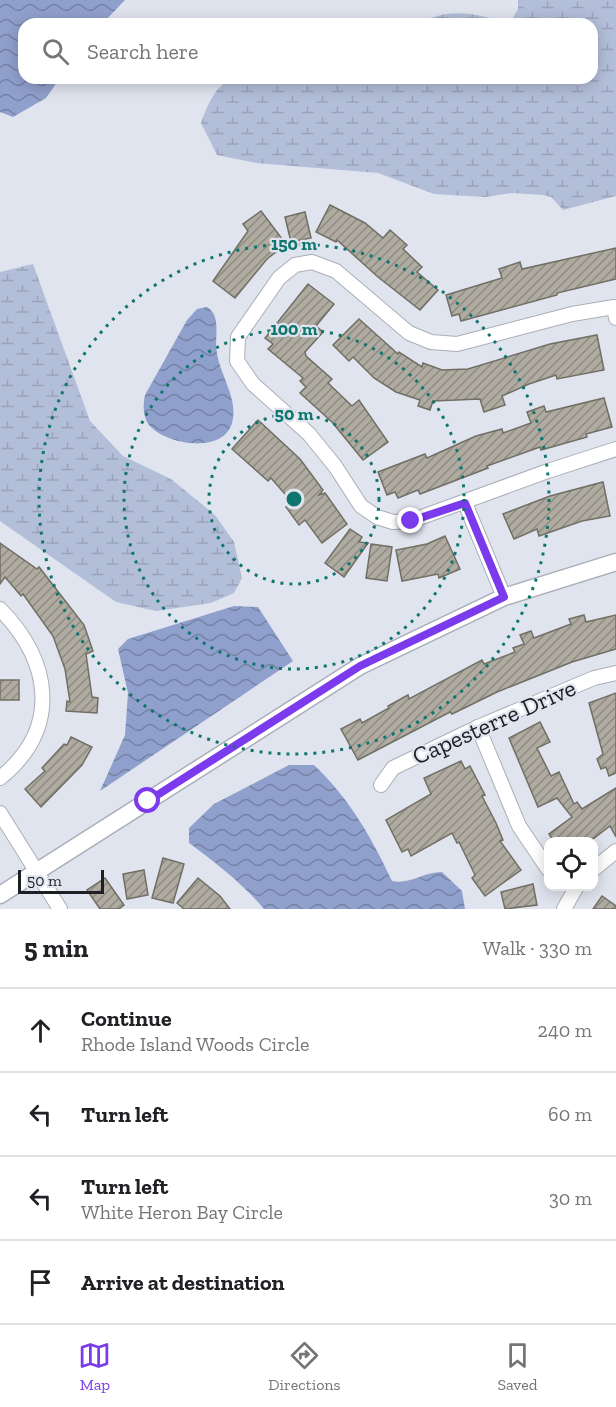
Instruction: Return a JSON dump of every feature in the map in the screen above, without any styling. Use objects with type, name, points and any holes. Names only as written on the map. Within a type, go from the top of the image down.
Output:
[{"type":"street","points":[[615,310],[572,314],[457,344],[431,342],[409,333],[336,272],[312,262],[295,265],[279,278],[238,337],[237,361],[253,384],[309,434],[335,466],[361,506],[377,518],[393,522],[411,521],[616,449]]},
{"type":"street","points":[[465,503],[504,597]]},
{"type":"street","points":[[0,895],[360,666],[504,597],[616,562]]},
{"type":"street","points":[[580,573],[616,568]]},
{"type":"street","points":[[0,609],[15,624],[33,653],[42,689],[41,721],[32,746],[0,778]]},
{"type":"street","name":"Capesterre Drive","points":[[381,785],[393,768],[478,727],[594,678],[616,673]]},
{"type":"street","points":[[478,727],[519,826],[544,861]]},
{"type":"street","points":[[0,813],[60,909]]},
{"type":"street","points":[[598,866],[616,851]]},
{"type":"street","points":[[564,909],[571,891]]},
{"type":"green space","points":[[518,0],[616,0],[616,196],[563,210],[551,197],[543,195],[512,193],[485,197],[434,194],[378,173],[256,163],[217,155],[201,123],[209,103],[224,84],[598,84],[598,18],[513,18],[518,9]]},
{"type":"green space","points":[[452,13],[488,18],[430,18]]},
{"type":"green space","points":[[33,264],[90,421],[123,456],[171,479],[215,515],[234,542],[242,578],[234,593],[211,603],[156,611],[116,602],[0,521],[0,272]]},
{"type":"water","points":[[0,0],[125,0],[108,18],[18,18],[18,84],[56,84],[46,98],[13,117],[0,112]]},
{"type":"water","points":[[207,307],[212,311],[216,321],[216,347],[233,405],[232,423],[226,433],[217,440],[205,443],[177,441],[154,430],[147,422],[144,412],[145,395],[187,320],[197,309]]},
{"type":"water","points":[[234,606],[258,607],[293,661],[100,791],[125,735],[128,693],[118,649],[128,639]]},
{"type":"water","points":[[289,765],[314,765],[327,778],[359,819],[392,881],[404,881],[442,872],[462,891],[465,909],[264,909],[238,882],[189,843],[189,828],[214,804]]},
{"type":"building","points":[[330,205],[365,223],[383,238],[390,230],[407,245],[403,249],[422,267],[417,272],[438,290],[420,310],[378,277],[337,240],[336,242],[316,232]]},
{"type":"building","points":[[261,211],[286,244],[267,259],[235,298],[213,281],[248,231],[243,224]]},
{"type":"building","points":[[305,212],[311,238],[291,242],[285,217]]},
{"type":"building","points":[[616,248],[616,279],[557,293],[557,295],[461,321],[459,314],[452,316],[446,295],[502,278],[499,269],[520,262],[522,269]]},
{"type":"building","points":[[308,284],[334,304],[316,326],[323,332],[305,352],[306,356],[332,379],[328,383],[352,406],[359,400],[388,442],[363,460],[332,422],[300,393],[306,387],[300,381],[303,378],[268,349],[273,344],[265,338]]},
{"type":"building","points":[[359,319],[398,354],[399,352],[422,367],[423,363],[442,370],[468,369],[550,344],[597,335],[604,370],[557,379],[556,375],[529,384],[502,396],[505,405],[484,412],[480,399],[433,401],[430,410],[418,406],[420,400],[396,392],[374,378],[353,357],[349,361],[333,345]]},
{"type":"building","points":[[604,398],[612,427],[586,434],[587,437],[541,450],[540,447],[420,494],[418,490],[398,498],[395,492],[387,495],[378,472],[425,454],[427,458],[476,436],[502,429],[503,433],[531,423],[527,412],[544,406],[546,412]]},
{"type":"building","points":[[258,420],[300,459],[323,490],[319,495],[325,493],[347,524],[322,543],[305,520],[299,525],[286,507],[292,502],[271,478],[268,481],[232,449]]},
{"type":"building","points":[[603,482],[610,516],[582,521],[539,536],[537,529],[514,539],[503,514],[550,496]]},
{"type":"building","points":[[350,529],[362,537],[359,542],[368,543],[344,577],[325,563]]},
{"type":"building","points":[[445,536],[460,569],[439,578],[438,574],[402,581],[396,550],[427,544]]},
{"type":"building","points":[[0,543],[37,569],[39,567],[84,625],[93,651],[86,654],[92,697],[98,698],[97,713],[66,711],[67,701],[70,702],[65,669],[53,636],[23,594],[21,596],[5,577],[0,584]]},
{"type":"building","points":[[371,544],[392,547],[387,581],[366,578]]},
{"type":"building","points":[[584,615],[586,622],[616,615],[616,649],[572,662],[497,692],[452,714],[450,712],[358,760],[341,729],[360,719],[362,723],[408,695],[409,699],[482,660],[484,664],[515,652],[513,648],[524,644],[520,635],[531,631],[534,638],[571,624],[569,619]]},
{"type":"building","points":[[0,680],[19,680],[19,700],[0,700]]},
{"type":"building","points":[[616,693],[616,773],[609,776],[606,767],[601,769],[597,759],[603,754],[589,703]]},
{"type":"building","points":[[540,722],[550,742],[537,748],[551,776],[559,772],[574,804],[577,802],[582,809],[616,788],[616,837],[610,826],[596,837],[551,837],[549,834],[572,817],[557,798],[538,807],[509,738]]},
{"type":"building","points":[[71,737],[92,747],[82,765],[41,807],[25,789],[45,771],[42,768],[64,744],[67,745]]},
{"type":"building","points":[[461,761],[465,769],[470,766],[485,795],[482,796],[503,840],[500,841],[521,870],[485,896],[472,878],[475,875],[459,842],[457,843],[452,833],[411,856],[408,849],[402,852],[386,820],[431,794],[424,778]]},
{"type":"building","points":[[163,858],[184,864],[173,903],[152,898]]},
{"type":"building","points":[[144,870],[148,895],[127,899],[123,874]]},
{"type":"building","points":[[105,878],[124,905],[119,909],[100,909],[87,890]]},
{"type":"building","points":[[198,878],[220,896],[230,909],[184,909],[177,903]]},
{"type":"building","points":[[533,884],[537,905],[505,909],[501,892]]},
{"type":"building","points":[[602,896],[616,906],[616,909],[593,909]]},
{"type":"route","points":[[148,801],[360,666],[504,597],[465,503],[411,521]]}]
